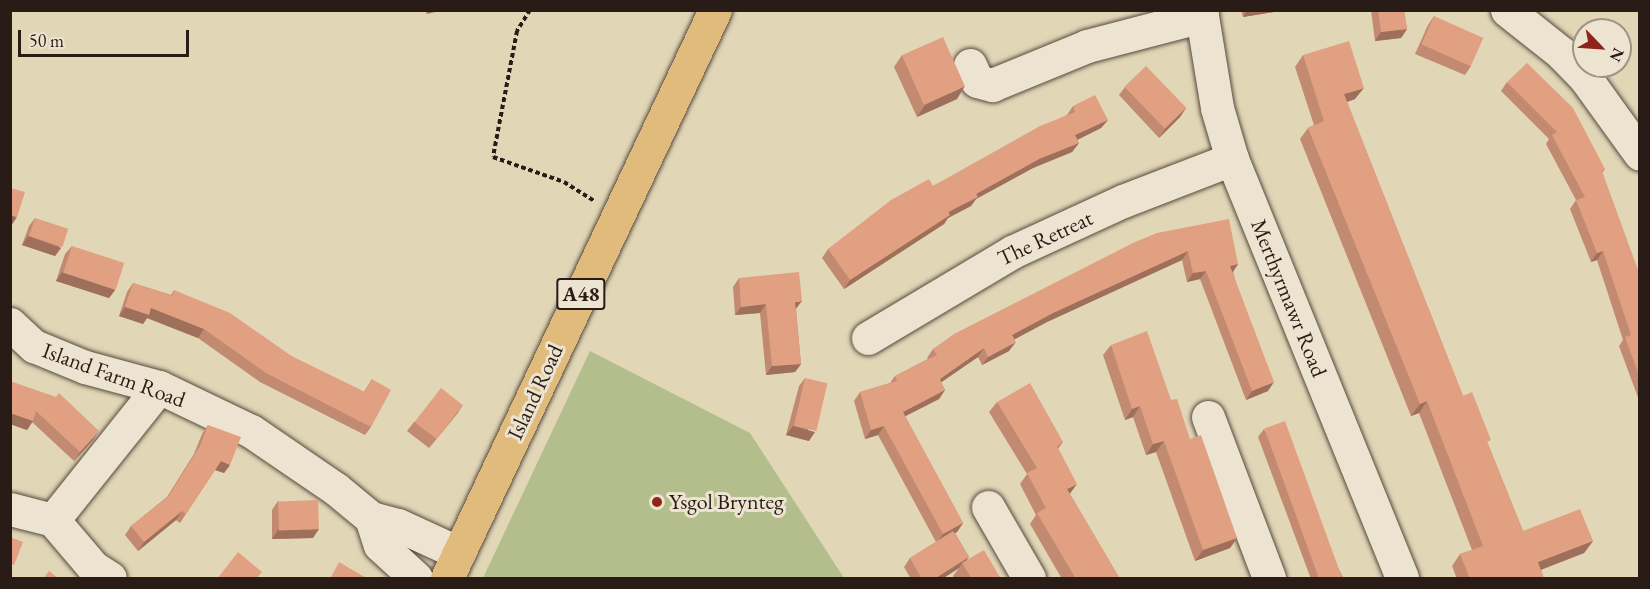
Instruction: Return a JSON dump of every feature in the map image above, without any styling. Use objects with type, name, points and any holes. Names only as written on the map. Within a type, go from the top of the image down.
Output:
[{"type":"main road","name":"Island Road","points":[[453,566],[715,10]]},
{"type":"street","points":[[1507,10],[1561,53],[1586,79],[1640,154]]},
{"type":"street","points":[[970,65],[977,81],[992,85],[1087,46],[1202,13]]},
{"type":"street","name":"Merthyrmawr Road","points":[[1202,13],[1217,108],[1232,159],[1401,579]]},
{"type":"street","name":"The Retreat","points":[[868,338],[1012,252],[1123,201],[1232,159]]},
{"type":"street","name":"Island Farm Road","points":[[10,324],[34,346],[85,367],[159,387],[251,431],[336,489],[371,518],[398,525],[453,566]]},
{"type":"street","points":[[53,520],[159,387]]},
{"type":"street","points":[[1208,417],[1269,579]]},
{"type":"street","points":[[988,507],[1029,579]]},
{"type":"street","points":[[10,509],[53,520],[93,567],[110,579]]},
{"type":"street","points":[[371,518],[380,545],[416,579]]},
{"type":"path","points":[[530,10],[517,31],[493,157],[564,182],[618,215]]},
{"type":"green space","name":"Ysgol Brynteg","points":[[590,351],[750,433],[844,578],[483,578]]},
{"type":"building","points":[[1378,10],[1404,10],[1407,29],[1381,32]]},
{"type":"building","points":[[1434,16],[1483,38],[1471,66],[1421,44]]},
{"type":"building","points":[[943,37],[965,86],[924,105],[902,55]]},
{"type":"building","points":[[1349,41],[1364,88],[1344,94],[1463,396],[1472,392],[1491,440],[1487,442],[1523,531],[1580,509],[1593,541],[1538,562],[1544,579],[1470,579],[1460,554],[1483,546],[1427,401],[1420,404],[1308,128],[1324,121],[1303,55]]},
{"type":"building","points":[[1527,63],[1573,108],[1605,169],[1602,171],[1640,276],[1640,378],[1625,337],[1631,335],[1603,251],[1597,253],[1576,200],[1585,197],[1552,135],[1557,132],[1507,82]]},
{"type":"building","points":[[1146,66],[1186,108],[1165,129],[1124,87]]},
{"type":"building","points":[[1095,95],[1108,120],[1075,135],[1079,143],[1039,159],[976,194],[978,197],[948,212],[950,215],[850,280],[828,249],[891,200],[929,179],[933,186],[1040,126],[1075,112],[1073,106]]},
{"type":"building","points":[[10,188],[25,192],[17,217],[10,215]]},
{"type":"building","points":[[35,218],[68,229],[62,247],[29,236]]},
{"type":"building","points":[[1229,219],[1238,264],[1230,266],[1274,382],[1252,391],[1206,271],[1193,273],[1188,251],[1053,313],[1012,335],[1016,342],[988,357],[984,348],[940,379],[945,390],[903,412],[963,523],[943,534],[884,426],[871,430],[860,392],[897,381],[895,376],[937,355],[933,349],[954,334],[1135,242],[1157,233]]},
{"type":"building","points":[[72,246],[124,263],[116,290],[63,273]]},
{"type":"building","points":[[799,272],[802,301],[795,302],[801,364],[772,366],[766,304],[741,307],[739,278]]},
{"type":"building","points":[[133,283],[172,296],[174,290],[230,313],[293,357],[365,392],[372,379],[391,390],[371,427],[266,373],[204,329],[151,308],[149,315],[125,307]]},
{"type":"building","points":[[1147,331],[1171,400],[1177,399],[1190,439],[1201,435],[1237,538],[1203,550],[1164,441],[1153,444],[1140,406],[1132,409],[1111,345]]},
{"type":"building","points":[[805,378],[827,383],[816,431],[794,426]]},
{"type":"building","points":[[10,381],[56,397],[59,393],[99,431],[80,452],[36,411],[33,421],[10,413]]},
{"type":"building","points":[[1030,383],[1063,442],[1057,446],[1077,484],[1067,489],[1120,579],[1076,579],[1037,513],[1046,508],[1027,473],[1037,468],[997,402]]},
{"type":"building","points":[[441,388],[463,405],[437,439],[415,422]]},
{"type":"building","points":[[1285,421],[1342,578],[1319,578],[1264,429]]},
{"type":"building","points":[[208,425],[241,437],[230,465],[221,461],[186,514],[182,511],[144,542],[131,526],[168,497],[200,446]]},
{"type":"building","points":[[318,500],[319,529],[279,530],[278,501]]},
{"type":"building","points":[[953,531],[969,557],[934,579],[922,579],[910,558]]},
{"type":"building","points":[[10,537],[23,542],[14,565],[10,564]]},
{"type":"building","points":[[984,550],[1001,579],[972,579],[962,563]]},
{"type":"building","points":[[238,552],[262,572],[256,579],[217,579]]},
{"type":"building","points":[[339,562],[368,579],[330,579]]},
{"type":"building","points":[[49,571],[59,579],[43,579]]},
{"type":"place","name":"Ysgol Brynteg","points":[[657,502]]}]
